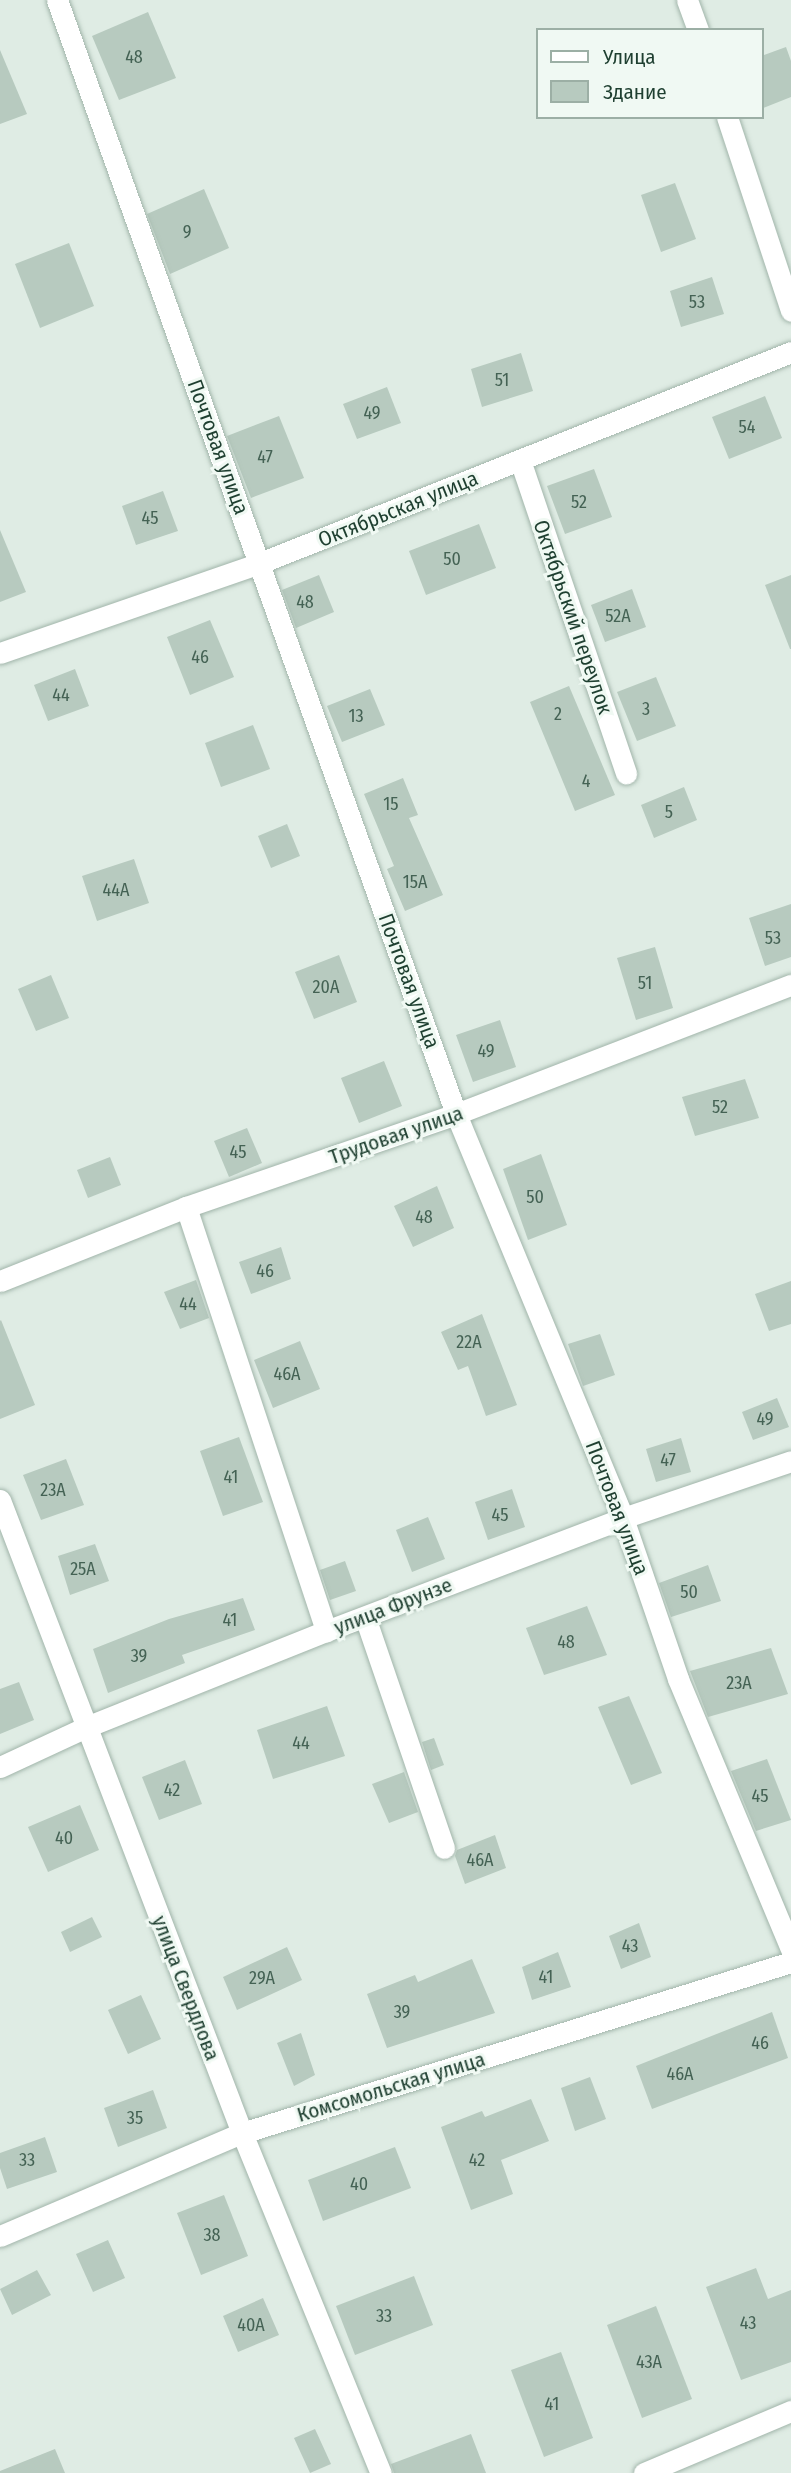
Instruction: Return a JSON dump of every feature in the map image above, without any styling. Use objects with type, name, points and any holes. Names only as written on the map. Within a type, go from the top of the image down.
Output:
[{"type":"street","name":"Почтовая улица","points":[[57,0],[456,1114],[623,1518],[678,1679],[791,1949]]},
{"type":"street","points":[[687,0],[697,28]]},
{"type":"street","points":[[728,119],[791,311]]},
{"type":"street","name":"Октябрьская улица","points":[[0,653],[260,563],[791,352]]},
{"type":"street","name":"Октябрьский переулок","points":[[520,460],[626,774]]},
{"type":"street","name":"Трудовая улица","points":[[0,1281],[186,1207],[456,1114],[791,985]]},
{"type":"street","points":[[186,1207],[326,1631]]},
{"type":"street","name":"улица Фрунзе","points":[[0,1767],[86,1727],[326,1631],[623,1518],[791,1461]]},
{"type":"street","name":"улица Свердлова","points":[[0,1500],[242,2133],[381,2473]]},
{"type":"street","points":[[365,1618],[444,1847]]},
{"type":"street","name":"Комсомольская улица","points":[[0,2236],[242,2133],[791,1962]]},
{"type":"street","points":[[644,2473],[791,2411]]},
{"type":"building","points":[[148,12],[176,78],[119,100],[92,36]]},
{"type":"building","points":[[786,47],[791,61],[791,97],[763,108],[763,55]]},
{"type":"building","points":[[0,50],[27,114],[0,124]]},
{"type":"building","points":[[675,183],[696,239],[661,252],[641,195]]},
{"type":"building","points":[[204,189],[229,248],[170,274],[147,214]]},
{"type":"building","points":[[69,243],[94,306],[40,328],[15,264]]},
{"type":"building","points":[[712,277],[724,314],[681,327],[670,291]]},
{"type":"building","points":[[521,353],[533,391],[482,407],[471,369]]},
{"type":"building","points":[[387,387],[401,423],[357,439],[343,404]]},
{"type":"building","points":[[765,396],[782,438],[729,459],[712,417]]},
{"type":"building","points":[[279,416],[304,478],[251,498],[227,436]]},
{"type":"building","points":[[594,469],[612,517],[565,534],[547,486]]},
{"type":"building","points":[[163,491],[178,531],[136,545],[122,506]]},
{"type":"building","points":[[479,524],[496,568],[426,595],[409,551]]},
{"type":"building","points":[[0,530],[26,592],[0,602]]},
{"type":"building","points":[[319,575],[334,612],[296,628],[282,590]]},
{"type":"building","points":[[791,575],[791,649],[790,649],[765,585]]},
{"type":"building","points":[[632,589],[646,627],[605,642],[591,605]]},
{"type":"building","points":[[210,620],[234,677],[190,695],[167,637]]},
{"type":"building","points":[[75,669],[89,706],[48,721],[34,685]]},
{"type":"building","points":[[656,677],[676,726],[637,741],[617,692]]},
{"type":"building","points":[[569,686],[615,795],[575,811],[530,702]]},
{"type":"building","points":[[370,689],[385,725],[342,742],[327,706]]},
{"type":"building","points":[[253,725],[270,769],[221,787],[205,743]]},
{"type":"building","points":[[403,778],[418,815],[409,818],[443,895],[405,911],[387,869],[394,866],[364,794]]},
{"type":"building","points":[[684,787],[697,820],[654,838],[641,805]]},
{"type":"building","points":[[287,824],[300,856],[271,868],[258,836]]},
{"type":"building","points":[[134,859],[149,903],[97,921],[82,876]]},
{"type":"building","points":[[791,904],[791,957],[765,966],[749,918]]},
{"type":"building","points":[[655,947],[673,1008],[636,1020],[617,958]]},
{"type":"building","points":[[339,955],[357,1002],[314,1019],[295,972]]},
{"type":"building","points":[[51,975],[69,1018],[36,1031],[18,989]]},
{"type":"building","points":[[500,1020],[516,1067],[473,1082],[456,1035]]},
{"type":"building","points":[[384,1061],[402,1106],[359,1123],[341,1078]]},
{"type":"building","points":[[745,1079],[759,1118],[695,1136],[682,1097]]},
{"type":"building","points":[[247,1128],[262,1163],[229,1177],[214,1141]]},
{"type":"building","points":[[541,1154],[567,1225],[528,1240],[503,1169]]},
{"type":"building","points":[[110,1157],[121,1185],[88,1198],[77,1170]]},
{"type":"building","points":[[437,1186],[454,1228],[413,1247],[394,1206]]},
{"type":"building","points":[[281,1247],[291,1279],[251,1294],[239,1262]]},
{"type":"building","points":[[196,1280],[209,1318],[180,1329],[164,1292]]},
{"type":"building","points":[[791,1281],[791,1324],[769,1331],[755,1294]]},
{"type":"building","points":[[482,1314],[517,1405],[486,1416],[468,1366],[458,1370],[441,1332]]},
{"type":"building","points":[[0,1321],[35,1405],[0,1419]]},
{"type":"building","points":[[600,1334],[615,1375],[583,1386],[568,1344]]},
{"type":"building","points":[[300,1341],[320,1389],[273,1408],[254,1360]]},
{"type":"building","points":[[777,1398],[789,1427],[753,1440],[742,1412]]},
{"type":"building","points":[[239,1437],[263,1502],[223,1516],[200,1451]]},
{"type":"building","points":[[681,1438],[691,1472],[656,1482],[646,1449]]},
{"type":"building","points":[[66,1459],[84,1505],[41,1520],[23,1475]]},
{"type":"building","points":[[512,1489],[525,1527],[488,1540],[475,1502]]},
{"type":"building","points":[[428,1517],[445,1559],[412,1572],[396,1530]]},
{"type":"building","points":[[95,1544],[109,1581],[70,1595],[58,1556]]},
{"type":"building","points":[[345,1561],[356,1591],[330,1600],[320,1570]]},
{"type":"building","points":[[708,1565],[721,1601],[671,1617],[659,1583]]},
{"type":"building","points":[[243,1598],[255,1630],[182,1655],[185,1663],[108,1693],[93,1649],[169,1619]]},
{"type":"building","points":[[587,1606],[607,1655],[544,1675],[526,1628]]},
{"type":"building","points":[[771,1648],[788,1694],[708,1717],[690,1671]]},
{"type":"building","points":[[19,1682],[34,1720],[0,1734],[0,1689]]},
{"type":"building","points":[[629,1696],[662,1773],[631,1785],[598,1707]]},
{"type":"building","points":[[327,1706],[345,1756],[273,1779],[257,1730]]},
{"type":"building","points":[[434,1738],[444,1765],[431,1770],[422,1742]]},
{"type":"building","points":[[767,1759],[791,1820],[756,1831],[731,1771]]},
{"type":"building","points":[[185,1760],[202,1804],[159,1820],[142,1777]]},
{"type":"building","points":[[404,1772],[418,1812],[389,1823],[372,1784]]},
{"type":"building","points":[[80,1805],[99,1850],[48,1872],[28,1827]]},
{"type":"building","points":[[495,1835],[506,1868],[465,1884],[455,1856],[457,1850]]},
{"type":"building","points":[[92,1917],[102,1937],[70,1952],[61,1932]]},
{"type":"building","points":[[639,1923],[651,1957],[621,1969],[609,1936]]},
{"type":"building","points":[[287,1947],[302,1980],[237,2010],[223,1977]]},
{"type":"building","points":[[558,1952],[571,1987],[532,2000],[522,1967]]},
{"type":"building","points":[[472,1959],[495,2013],[387,2048],[367,1994],[415,1975],[418,1982]]},
{"type":"building","points":[[141,1995],[161,2039],[128,2054],[108,2010]]},
{"type":"building","points":[[772,2012],[788,2058],[652,2109],[636,2066]]},
{"type":"building","points":[[301,2033],[315,2075],[294,2086],[277,2043]]},
{"type":"building","points":[[590,2077],[606,2119],[575,2131],[561,2088]]},
{"type":"building","points":[[153,2090],[167,2128],[118,2147],[104,2108]]},
{"type":"building","points":[[531,2099],[549,2141],[501,2160],[513,2194],[471,2210],[441,2127],[482,2111],[485,2117]]},
{"type":"building","points":[[45,2137],[57,2172],[7,2189],[0,2168],[0,2153]]},
{"type":"building","points":[[395,2147],[411,2188],[323,2221],[308,2180]]},
{"type":"building","points":[[224,2195],[248,2256],[201,2275],[177,2213]]},
{"type":"building","points":[[108,2240],[125,2278],[93,2292],[76,2254]]},
{"type":"building","points":[[756,2268],[768,2299],[791,2290],[791,2362],[741,2380],[706,2287]]},
{"type":"building","points":[[37,2270],[51,2295],[12,2315],[0,2289]]},
{"type":"building","points":[[414,2276],[433,2325],[355,2355],[336,2306]]},
{"type":"building","points":[[263,2298],[279,2335],[238,2352],[223,2316]]},
{"type":"building","points":[[656,2306],[692,2399],[642,2418],[607,2325]]},
{"type":"building","points":[[561,2352],[593,2438],[544,2457],[511,2370]]},
{"type":"building","points":[[315,2429],[331,2464],[310,2473],[294,2438]]},
{"type":"building","points":[[471,2434],[486,2473],[394,2473],[391,2464]]},
{"type":"building","points":[[55,2449],[65,2473],[0,2473],[0,2471]]}]
